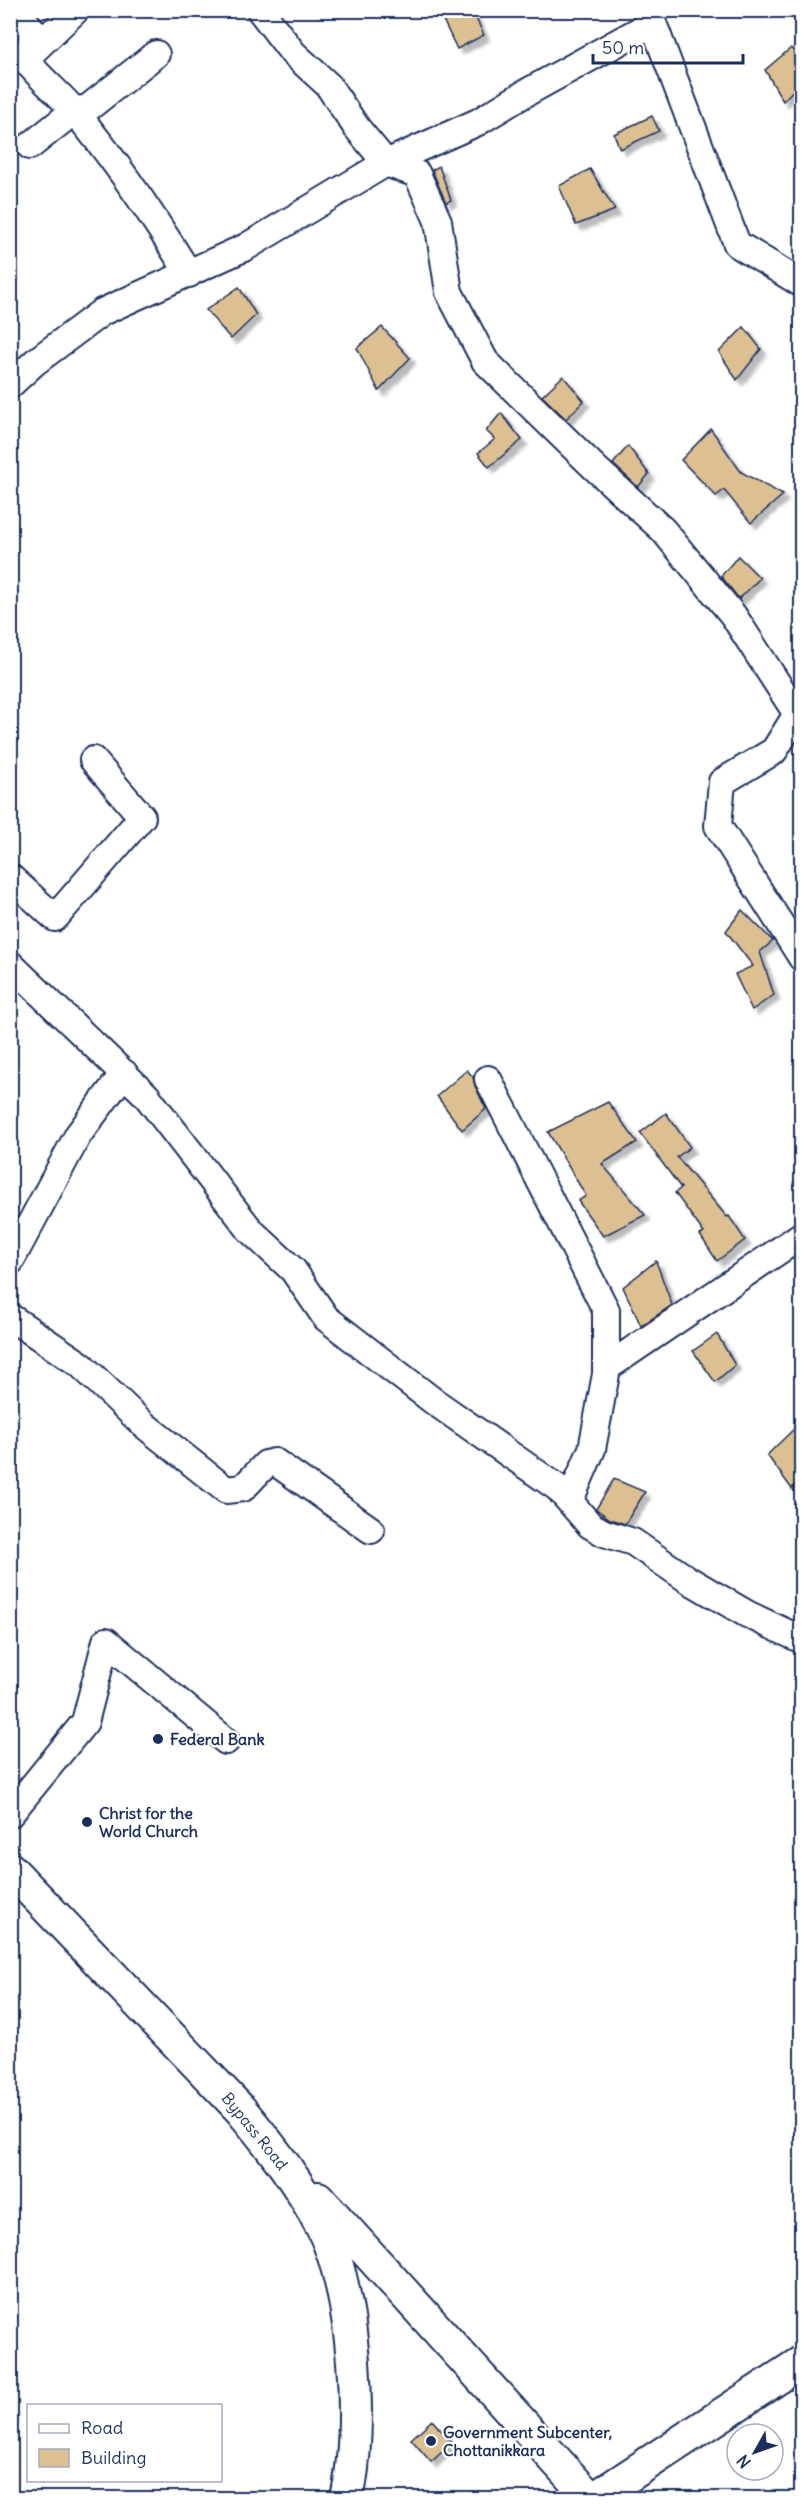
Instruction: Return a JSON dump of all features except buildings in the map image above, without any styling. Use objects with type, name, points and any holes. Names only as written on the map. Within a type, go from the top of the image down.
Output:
[{"type":"main road","name":"Bypass Road","points":[[10,1869],[240,2109],[275,2151],[324,2231],[338,2272],[351,2336],[355,2395],[352,2477],[347,2499]]},
{"type":"main road","points":[[275,2151],[590,2499]]},
{"type":"main road","points":[[595,2499],[801,2362]]},
{"type":"street","points":[[29,55],[76,10]]},
{"type":"street","points":[[260,10],[293,53],[328,85],[357,128],[386,163],[417,174],[438,221],[449,292],[485,361],[595,468],[663,530],[733,615],[797,714],[774,751],[722,782],[718,826],[801,958]]},
{"type":"street","points":[[17,14],[33,31],[28,63],[74,111],[156,219],[189,274]]},
{"type":"street","points":[[10,385],[35,362],[102,312],[246,247],[386,163],[478,122],[649,17],[737,244],[801,284]]},
{"type":"street","points":[[30,146],[74,111],[88,108],[156,54]]},
{"type":"street","points":[[10,876],[55,918],[142,817],[93,760]]},
{"type":"street","points":[[10,964],[146,1095],[251,1231],[293,1270],[326,1318],[432,1400],[558,1488],[590,1525],[604,1533],[633,1542],[727,1603],[801,1640]]},
{"type":"street","points":[[10,1262],[78,1135],[124,1073]]},
{"type":"street","points":[[488,1079],[606,1310],[606,1368],[592,1449],[570,1500]]},
{"type":"street","points":[[606,1368],[801,1235]]},
{"type":"street","points":[[10,1317],[81,1365],[143,1424],[226,1490],[243,1488],[261,1468],[275,1462],[371,1530]]},
{"type":"street","points":[[10,1814],[85,1722],[106,1641],[226,1741]]},
{"type":"place","name":"Federal Bank","points":[[158,1739]]},
{"type":"place","name":"Christ for the World Church","points":[[87,1822]]},
{"type":"place","name":"Government Subcenter, Chottanikkara","points":[[431,2441]]}]
